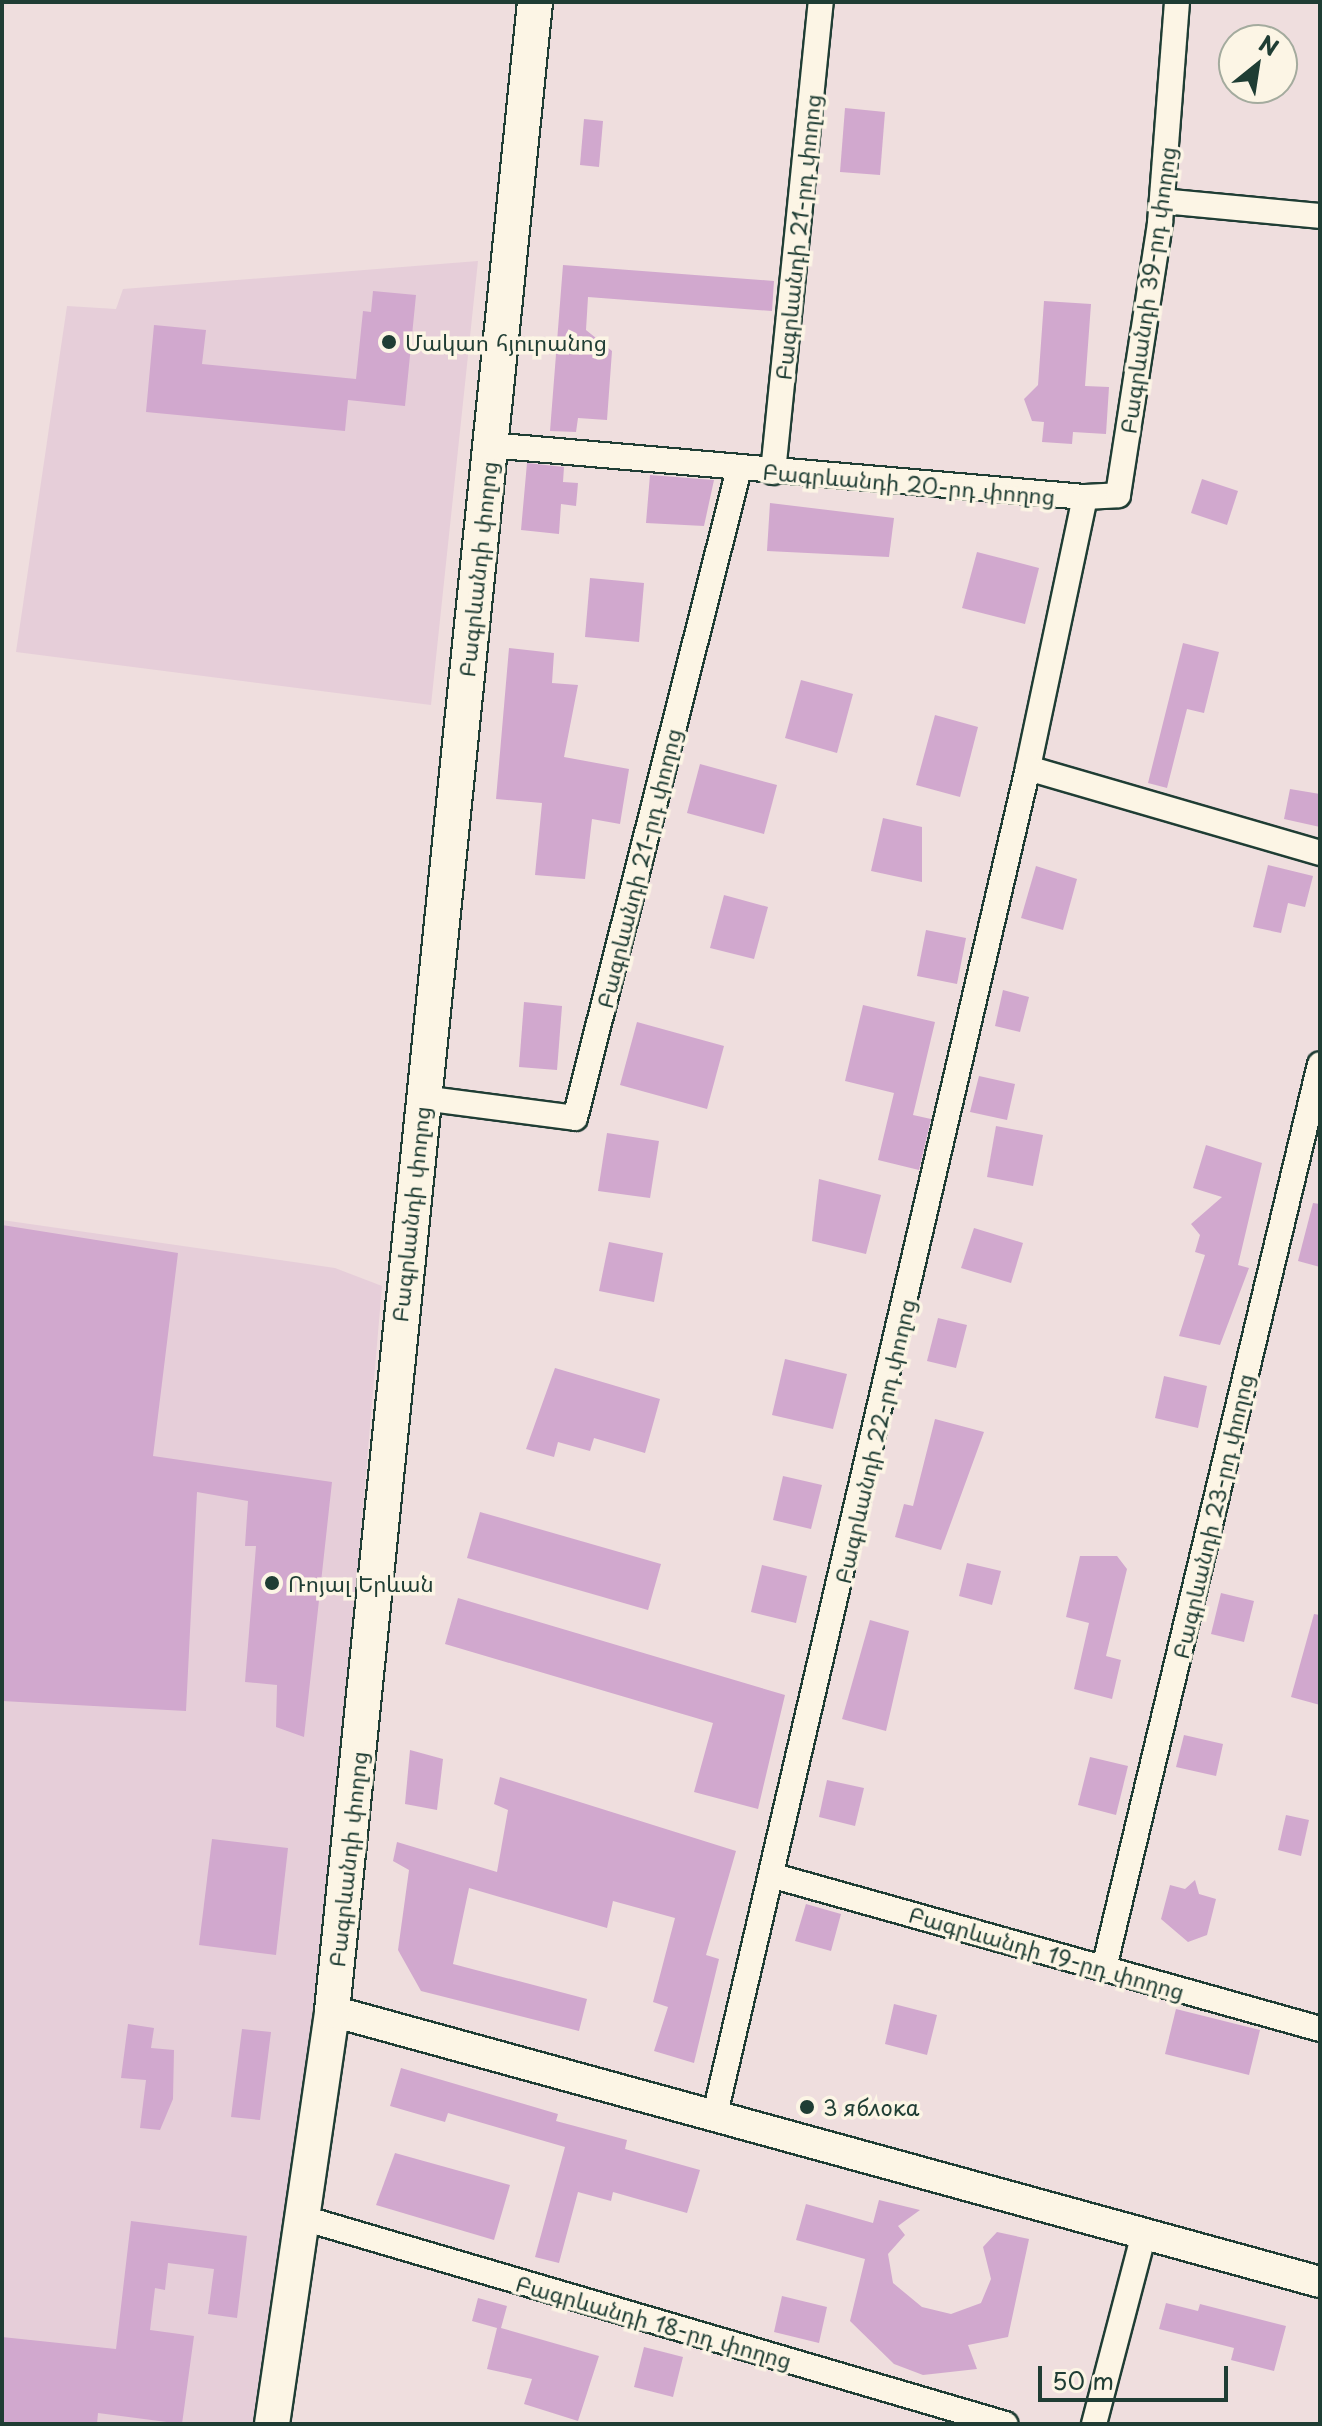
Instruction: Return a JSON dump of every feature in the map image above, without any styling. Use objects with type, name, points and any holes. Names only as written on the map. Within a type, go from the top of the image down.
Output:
[{"type":"main road","name":"Բագրևանդի փողոց","points":[[272,2424],[332,2011],[535,2]]},
{"type":"street","name":"Բագրևանդի 21-րդ փողոց","points":[[773,472],[821,2]]},
{"type":"street","name":"Բագրևանդի 39-րդ փողոց","points":[[1085,497],[1118,495],[1162,201],[1177,2]]},
{"type":"street","points":[[1162,201],[1320,216]]},
{"type":"street","name":"Բագրևանդի 20-րդ փողոց","points":[[489,445],[1085,497],[1028,768]]},
{"type":"street","name":"Բագրևանդի 21-րդ փողոց","points":[[422,1098],[575,1118],[739,469]]},
{"type":"street","points":[[1028,768],[1320,853]]},
{"type":"street","name":"Բագրևանդի 22-րդ փողոց","points":[[715,2114],[774,1876],[1028,768]]},
{"type":"street","name":"Բագրևանդի 23-րդ փողոց","points":[[1104,1968],[1320,1064]]},
{"type":"street","name":"Բագրևանդի 19-րդ փողոց","points":[[774,1876],[1320,2029]]},
{"type":"street","points":[[332,2011],[1320,2282]]},
{"type":"street","name":"Բագրևանդի 18-րդ փողոց","points":[[303,2218],[1005,2424]]},
{"type":"street","points":[[1094,2424],[1144,2233]]},
{"type":"shaded area","points":[[478,261],[431,705],[16,652],[67,306],[116,309],[123,289]]},
{"type":"shaded area","points":[[2,1220],[335,1268],[382,1286],[324,1963],[256,2424],[2,2424]]},
{"type":"building","points":[[845,108],[885,112],[880,175],[840,172]]},
{"type":"building","points":[[584,119],[603,121],[599,167],[580,165]]},
{"type":"building","points":[[563,265],[774,281],[772,311],[588,297],[586,330],[612,351],[607,420],[578,418],[576,432],[550,431]]},
{"type":"building","points":[[373,291],[416,295],[405,406],[348,400],[345,431],[146,412],[154,325],[206,330],[202,364],[356,379],[363,311],[371,312]]},
{"type":"building","points":[[1044,301],[1091,304],[1085,386],[1109,387],[1106,434],[1073,432],[1072,444],[1042,442],[1044,422],[1032,421],[1024,399],[1038,385]]},
{"type":"building","points":[[527,463],[564,467],[563,482],[578,483],[576,506],[561,504],[559,534],[521,530]]},
{"type":"building","points":[[650,475],[714,480],[704,526],[646,523]]},
{"type":"building","points":[[1202,479],[1238,491],[1227,525],[1191,513]]},
{"type":"building","points":[[770,503],[894,518],[889,557],[767,551]]},
{"type":"building","points":[[977,552],[1039,568],[1025,624],[962,608]]},
{"type":"building","points":[[590,578],[644,583],[639,642],[585,637]]},
{"type":"building","points":[[1183,643],[1219,652],[1204,713],[1187,709],[1167,788],[1148,783]]},
{"type":"building","points":[[509,648],[554,653],[552,683],[578,685],[564,757],[629,769],[620,824],[592,819],[585,879],[535,875],[542,803],[496,799]]},
{"type":"building","points":[[801,680],[853,694],[837,753],[785,738]]},
{"type":"building","points":[[935,715],[978,727],[960,797],[916,785]]},
{"type":"building","points":[[700,764],[777,785],[764,834],[687,813]]},
{"type":"building","points":[[1290,789],[1320,794],[1320,827],[1284,819]]},
{"type":"building","points":[[883,818],[922,827],[922,882],[871,871]]},
{"type":"building","points":[[1268,865],[1313,876],[1305,907],[1288,903],[1281,933],[1253,927]]},
{"type":"building","points":[[1036,866],[1077,879],[1063,930],[1021,918]]},
{"type":"building","points":[[724,895],[768,907],[754,959],[710,948]]},
{"type":"building","points":[[926,930],[966,938],[957,984],[917,976]]},
{"type":"building","points":[[1003,990],[1029,997],[1020,1032],[995,1026]]},
{"type":"building","points":[[524,1002],[562,1006],[557,1070],[519,1067]]},
{"type":"building","points":[[863,1005],[935,1022],[913,1115],[931,1119],[919,1170],[878,1160],[894,1093],[845,1081]]},
{"type":"building","points":[[637,1022],[724,1046],[707,1109],[620,1085]]},
{"type":"building","points":[[979,1076],[1015,1084],[1007,1120],[970,1112]]},
{"type":"building","points":[[996,1126],[1043,1135],[1033,1186],[987,1177]]},
{"type":"building","points":[[607,1133],[659,1141],[650,1198],[598,1191]]},
{"type":"building","points":[[1206,1145],[1262,1163],[1238,1265],[1249,1268],[1220,1345],[1179,1336],[1205,1255],[1195,1252],[1200,1235],[1191,1224],[1222,1197],[1193,1188]]},
{"type":"building","points":[[819,1179],[881,1195],[866,1254],[812,1241]]},
{"type":"building","points":[[1313,1203],[1320,1204],[1320,1267],[1298,1261]]},
{"type":"building","points":[[2,1225],[178,1253],[153,1456],[332,1482],[304,1737],[276,1727],[277,1685],[245,1682],[256,1546],[245,1546],[248,1501],[197,1492],[186,1711],[2,1701]]},
{"type":"building","points":[[974,1228],[1023,1243],[1011,1283],[961,1268]]},
{"type":"building","points":[[609,1242],[663,1253],[654,1302],[599,1291]]},
{"type":"building","points":[[938,1318],[967,1325],[956,1368],[927,1361]]},
{"type":"building","points":[[785,1359],[847,1374],[833,1429],[772,1415]]},
{"type":"building","points":[[555,1368],[660,1399],[645,1453],[594,1438],[590,1451],[558,1442],[554,1457],[526,1449]]},
{"type":"building","points":[[1164,1376],[1207,1386],[1198,1428],[1155,1418]]},
{"type":"building","points":[[935,1419],[984,1432],[941,1550],[895,1537],[904,1504],[913,1506]]},
{"type":"building","points":[[783,1476],[822,1485],[811,1529],[773,1520]]},
{"type":"building","points":[[480,1512],[661,1564],[648,1610],[467,1558]]},
{"type":"building","points":[[1080,1556],[1117,1556],[1127,1569],[1106,1656],[1121,1660],[1112,1699],[1074,1689],[1089,1623],[1066,1617]]},
{"type":"building","points":[[967,1563],[1001,1571],[992,1605],[959,1596]]},
{"type":"building","points":[[762,1565],[807,1576],[796,1623],[751,1612]]},
{"type":"building","points":[[1221,1593],[1254,1601],[1244,1642],[1211,1634]]},
{"type":"building","points":[[458,1598],[785,1695],[758,1809],[694,1792],[713,1723],[445,1644]]},
{"type":"building","points":[[1314,1614],[1320,1615],[1320,1705],[1291,1697]]},
{"type":"building","points":[[870,1620],[909,1631],[886,1731],[842,1719]]},
{"type":"building","points":[[1184,1735],[1223,1744],[1216,1776],[1176,1767]]},
{"type":"building","points":[[410,1750],[443,1759],[437,1810],[405,1804]]},
{"type":"building","points":[[1090,1757],[1128,1766],[1116,1815],[1078,1805]]},
{"type":"building","points":[[500,1777],[736,1851],[706,1955],[719,1959],[694,2063],[654,2051],[668,2007],[653,2002],[675,1918],[613,1901],[607,1928],[469,1888],[453,1964],[587,1999],[579,2031],[421,1991],[398,1950],[409,1870],[393,1861],[397,1842],[497,1872],[508,1810],[494,1804]]},
{"type":"building","points":[[827,1780],[864,1788],[855,1826],[819,1817]]},
{"type":"building","points":[[1286,1815],[1309,1820],[1301,1856],[1278,1850]]},
{"type":"building","points":[[212,1839],[288,1848],[276,1955],[199,1945]]},
{"type":"building","points":[[1195,1880],[1199,1894],[1216,1899],[1207,1935],[1188,1942],[1161,1919],[1170,1885],[1185,1889]]},
{"type":"building","points":[[806,1904],[841,1914],[831,1951],[795,1941]]},
{"type":"building","points":[[894,2004],[937,2015],[927,2055],[885,2044]]},
{"type":"building","points":[[1176,2009],[1260,2030],[1249,2075],[1165,2054]]},
{"type":"building","points":[[128,2024],[154,2028],[151,2048],[174,2050],[173,2099],[160,2130],[140,2128],[146,2080],[121,2078]]},
{"type":"building","points":[[242,2029],[271,2032],[260,2120],[231,2117]]},
{"type":"building","points":[[401,2068],[558,2114],[556,2121],[627,2140],[625,2149],[700,2170],[687,2213],[613,2192],[611,2201],[578,2192],[559,2263],[535,2257],[565,2147],[448,2113],[445,2122],[390,2106]]},
{"type":"building","points":[[395,2153],[510,2185],[494,2240],[376,2205]]},
{"type":"building","points":[[879,2200],[920,2210],[898,2226],[905,2235],[888,2254],[893,2283],[922,2307],[951,2314],[981,2303],[991,2279],[983,2247],[997,2232],[1029,2239],[1008,2337],[968,2345],[977,2369],[923,2375],[894,2364],[850,2321],[865,2259],[796,2240],[806,2204],[873,2223]]},
{"type":"building","points":[[131,2221],[247,2236],[237,2318],[208,2314],[214,2269],[168,2263],[165,2290],[155,2288],[150,2330],[194,2336],[182,2424],[98,2413],[97,2424],[2,2424],[2,2337],[116,2349]]},
{"type":"building","points":[[782,2296],[827,2307],[819,2343],[774,2332]]},
{"type":"building","points":[[478,2298],[507,2306],[501,2328],[599,2356],[578,2421],[524,2404],[532,2379],[487,2369],[497,2328],[472,2321]]},
{"type":"building","points":[[1166,2303],[1198,2311],[1200,2304],[1286,2326],[1274,2371],[1231,2360],[1234,2348],[1159,2329]]},
{"type":"building","points":[[644,2347],[683,2357],[673,2397],[634,2387]]},
{"type":"place","name":"Մակաո հյուրանոց","points":[[389,342]]},
{"type":"place","name":"Ռոյալ Երևան","points":[[272,1583]]},
{"type":"place","name":"3 яблока","points":[[807,2107]]}]
